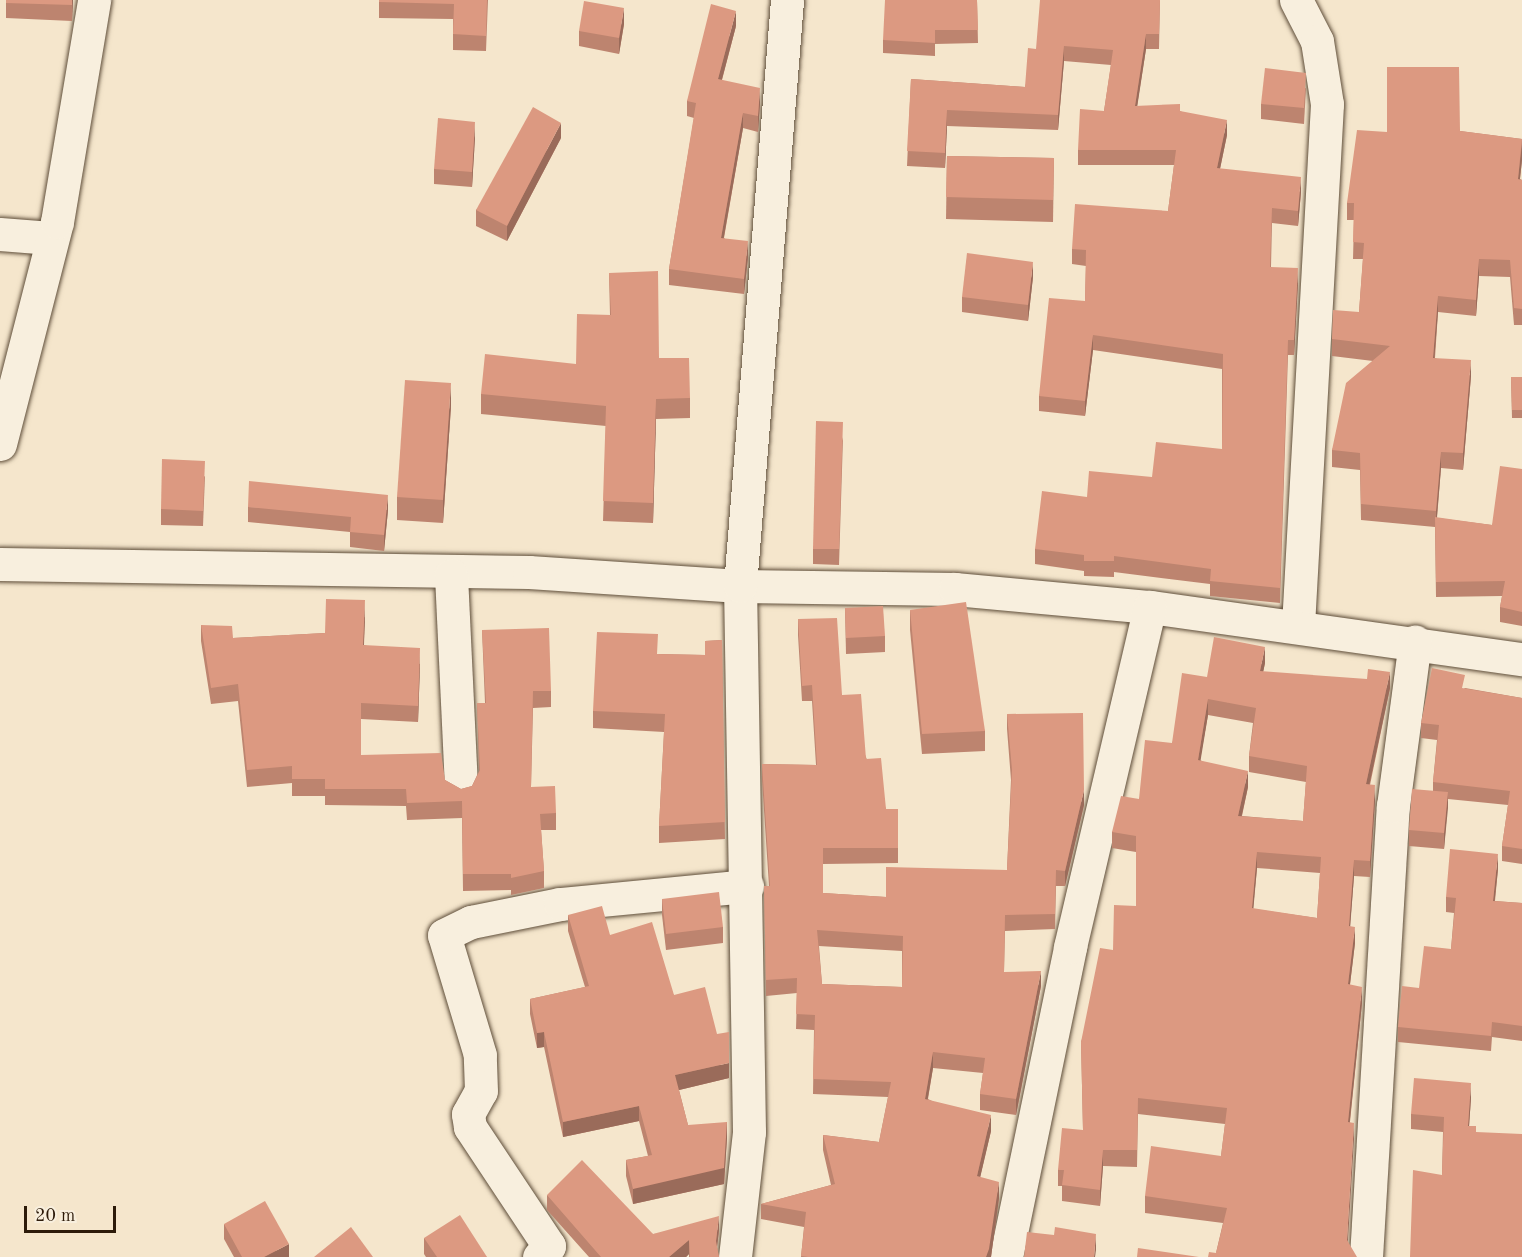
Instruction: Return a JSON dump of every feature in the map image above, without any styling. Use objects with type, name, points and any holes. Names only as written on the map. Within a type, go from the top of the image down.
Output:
[{"type":"street","points":[[0,444],[51,238],[94,0]]},
{"type":"street","points":[[735,1257],[749,1132],[747,886],[740,586],[787,0]]},
{"type":"street","points":[[1296,0],[1317,41],[1327,104],[1298,626]]},
{"type":"street","points":[[0,234],[51,238]]},
{"type":"street","points":[[0,564],[187,564],[451,575],[529,572],[740,586],[955,589],[1150,607],[1416,640],[1522,659]]},
{"type":"street","points":[[451,575],[461,787]]},
{"type":"street","points":[[1006,1257],[1070,947],[1150,607]]},
{"type":"street","points":[[1366,1257],[1393,806],[1416,640]]},
{"type":"street","points":[[549,1253],[470,1127],[468,1114],[482,1091],[480,1055],[444,935],[471,922],[560,904],[747,886]]},
{"type":"building","points":[[6,0],[72,0],[72,5],[6,3]]},
{"type":"building","points":[[379,0],[487,0],[486,36],[453,34],[454,4],[379,2]]},
{"type":"building","points":[[885,0],[977,0],[978,30],[935,30],[935,43],[883,40]]},
{"type":"building","points":[[1040,0],[1160,0],[1159,34],[1146,34],[1135,106],[1180,104],[1180,111],[1227,120],[1217,168],[1301,177],[1298,211],[1272,208],[1270,267],[1298,268],[1294,340],[1288,340],[1280,588],[1210,581],[1211,569],[1114,556],[1114,561],[1084,561],[1084,555],[1035,549],[1042,491],[1087,497],[1089,471],[1152,477],[1156,442],[1222,449],[1223,354],[1093,335],[1085,401],[1039,396],[1049,298],[1085,301],[1086,250],[1072,249],[1075,204],[1168,211],[1176,150],[1078,150],[1080,109],[1104,111],[1113,50],[1064,46],[1058,115],[947,110],[945,153],[907,151],[911,79],[1025,87],[1028,48],[1036,49]]},
{"type":"building","points":[[584,1],[624,8],[619,38],[579,31]]},
{"type":"building","points":[[711,4],[736,11],[718,79],[760,88],[758,116],[743,113],[721,238],[748,241],[744,279],[669,269],[696,103],[687,101]]},
{"type":"building","points":[[1387,67],[1459,67],[1460,131],[1522,139],[1518,179],[1522,180],[1522,309],[1514,308],[1510,260],[1479,259],[1476,300],[1438,296],[1433,358],[1471,360],[1463,453],[1441,452],[1436,511],[1361,504],[1360,453],[1332,450],[1346,383],[1390,346],[1332,339],[1333,310],[1359,312],[1364,243],[1353,242],[1354,203],[1347,203],[1357,130],[1387,132]]},
{"type":"building","points":[[1265,68],[1306,73],[1304,108],[1261,104]]},
{"type":"building","points":[[533,107],[561,123],[507,226],[476,210]]},
{"type":"building","points":[[438,118],[475,122],[472,172],[434,169]]},
{"type":"building","points":[[947,156],[1054,158],[1053,200],[946,197]]},
{"type":"building","points":[[967,253],[1033,262],[1028,305],[962,297]]},
{"type":"building","points":[[658,271],[659,358],[689,358],[690,398],[656,399],[653,503],[603,501],[606,406],[481,394],[485,354],[576,364],[577,314],[611,315],[609,273]]},
{"type":"building","points":[[1511,377],[1522,377],[1522,410],[1512,410]]},
{"type":"building","points":[[405,380],[451,383],[443,500],[397,497]]},
{"type":"building","points":[[816,421],[843,422],[839,549],[813,549]]},
{"type":"building","points":[[162,459],[205,461],[203,511],[161,509]]},
{"type":"building","points":[[1500,466],[1522,469],[1522,612],[1500,607],[1505,581],[1436,582],[1435,517],[1492,525]]},
{"type":"building","points":[[249,481],[388,495],[384,535],[350,532],[351,517],[248,507]]},
{"type":"building","points":[[326,599],[365,600],[363,645],[420,648],[418,706],[361,703],[361,755],[441,753],[445,780],[461,789],[472,786],[480,770],[477,703],[486,703],[482,630],[549,628],[551,691],[533,691],[531,787],[555,786],[556,813],[540,814],[544,871],[511,878],[511,874],[463,874],[462,801],[407,803],[406,789],[325,789],[325,779],[292,779],[292,766],[247,770],[238,684],[211,688],[201,625],[232,626],[233,638],[325,633]]},
{"type":"building","points":[[966,602],[985,731],[922,734],[910,610]]},
{"type":"building","points":[[883,606],[885,636],[846,638],[845,608]]},
{"type":"building","points":[[837,618],[842,695],[861,694],[866,759],[881,758],[886,809],[898,809],[898,848],[823,848],[823,893],[886,897],[886,867],[1007,870],[1012,770],[1007,714],[1083,713],[1084,790],[1065,871],[1056,870],[1055,914],[1005,915],[1004,972],[1041,971],[1016,1099],[980,1094],[985,1058],[933,1052],[925,1099],[991,1115],[977,1176],[999,1182],[986,1257],[801,1256],[806,1212],[761,1204],[835,1184],[823,1135],[879,1142],[891,1082],[813,1079],[815,1015],[796,1014],[797,978],[766,980],[764,886],[770,886],[762,764],[817,765],[812,685],[802,686],[798,619]],"holes":[[[817,930],[903,936],[902,987],[822,984]]]},
{"type":"building","points":[[597,632],[658,634],[657,654],[705,655],[705,641],[722,640],[725,822],[659,826],[665,714],[593,711]]},
{"type":"building","points":[[1214,637],[1265,647],[1260,671],[1367,679],[1368,669],[1390,672],[1366,784],[1375,785],[1370,861],[1354,860],[1349,926],[1355,927],[1348,984],[1362,987],[1348,1122],[1354,1123],[1347,1240],[1357,1257],[1208,1257],[1209,1252],[1216,1253],[1227,1208],[1145,1196],[1151,1146],[1221,1156],[1227,1108],[1138,1098],[1137,1150],[1103,1150],[1100,1190],[1062,1185],[1064,1170],[1058,1170],[1062,1128],[1083,1130],[1081,1042],[1100,948],[1113,950],[1114,905],[1136,906],[1136,836],[1112,832],[1121,796],[1139,799],[1145,740],[1172,743],[1182,673],[1207,677]],"holes":[[[1208,699],[1256,708],[1249,756],[1307,766],[1303,821],[1238,816],[1248,771],[1198,760]],[[1257,852],[1321,857],[1317,918],[1252,908]]]},
{"type":"building","points":[[1432,668],[1465,675],[1462,688],[1522,698],[1522,849],[1502,846],[1510,791],[1433,782],[1439,725],[1421,723]]},
{"type":"building","points":[[1412,789],[1448,792],[1444,833],[1409,830]]},
{"type":"building","points":[[1450,849],[1498,854],[1493,901],[1522,903],[1522,1026],[1492,1022],[1491,1036],[1398,1027],[1402,986],[1419,988],[1424,946],[1451,949],[1456,898],[1446,897]]},
{"type":"building","points":[[719,892],[723,927],[666,934],[662,899]]},
{"type":"building","points":[[602,906],[610,935],[652,922],[674,995],[705,987],[717,1034],[729,1032],[729,1063],[675,1075],[688,1125],[727,1122],[724,1168],[633,1189],[626,1160],[652,1155],[639,1106],[563,1122],[544,1032],[537,1033],[530,999],[589,986],[568,915]]},
{"type":"building","points":[[1414,1078],[1471,1083],[1468,1126],[1476,1126],[1476,1132],[1522,1134],[1522,1257],[1410,1257],[1413,1170],[1442,1175],[1444,1117],[1411,1114]]},
{"type":"building","points":[[582,1160],[653,1234],[719,1216],[716,1241],[719,1257],[690,1257],[689,1240],[669,1257],[601,1257],[547,1195]]},
{"type":"building","points":[[265,1201],[289,1244],[264,1257],[242,1257],[224,1224]]},
{"type":"building","points":[[460,1215],[487,1257],[437,1257],[424,1238]]},
{"type":"building","points":[[351,1227],[373,1257],[314,1257]]},
{"type":"building","points":[[1055,1227],[1096,1234],[1094,1257],[1024,1257],[1027,1232],[1054,1235]]},
{"type":"building","points":[[1138,1248],[1199,1257],[1137,1257]]}]
